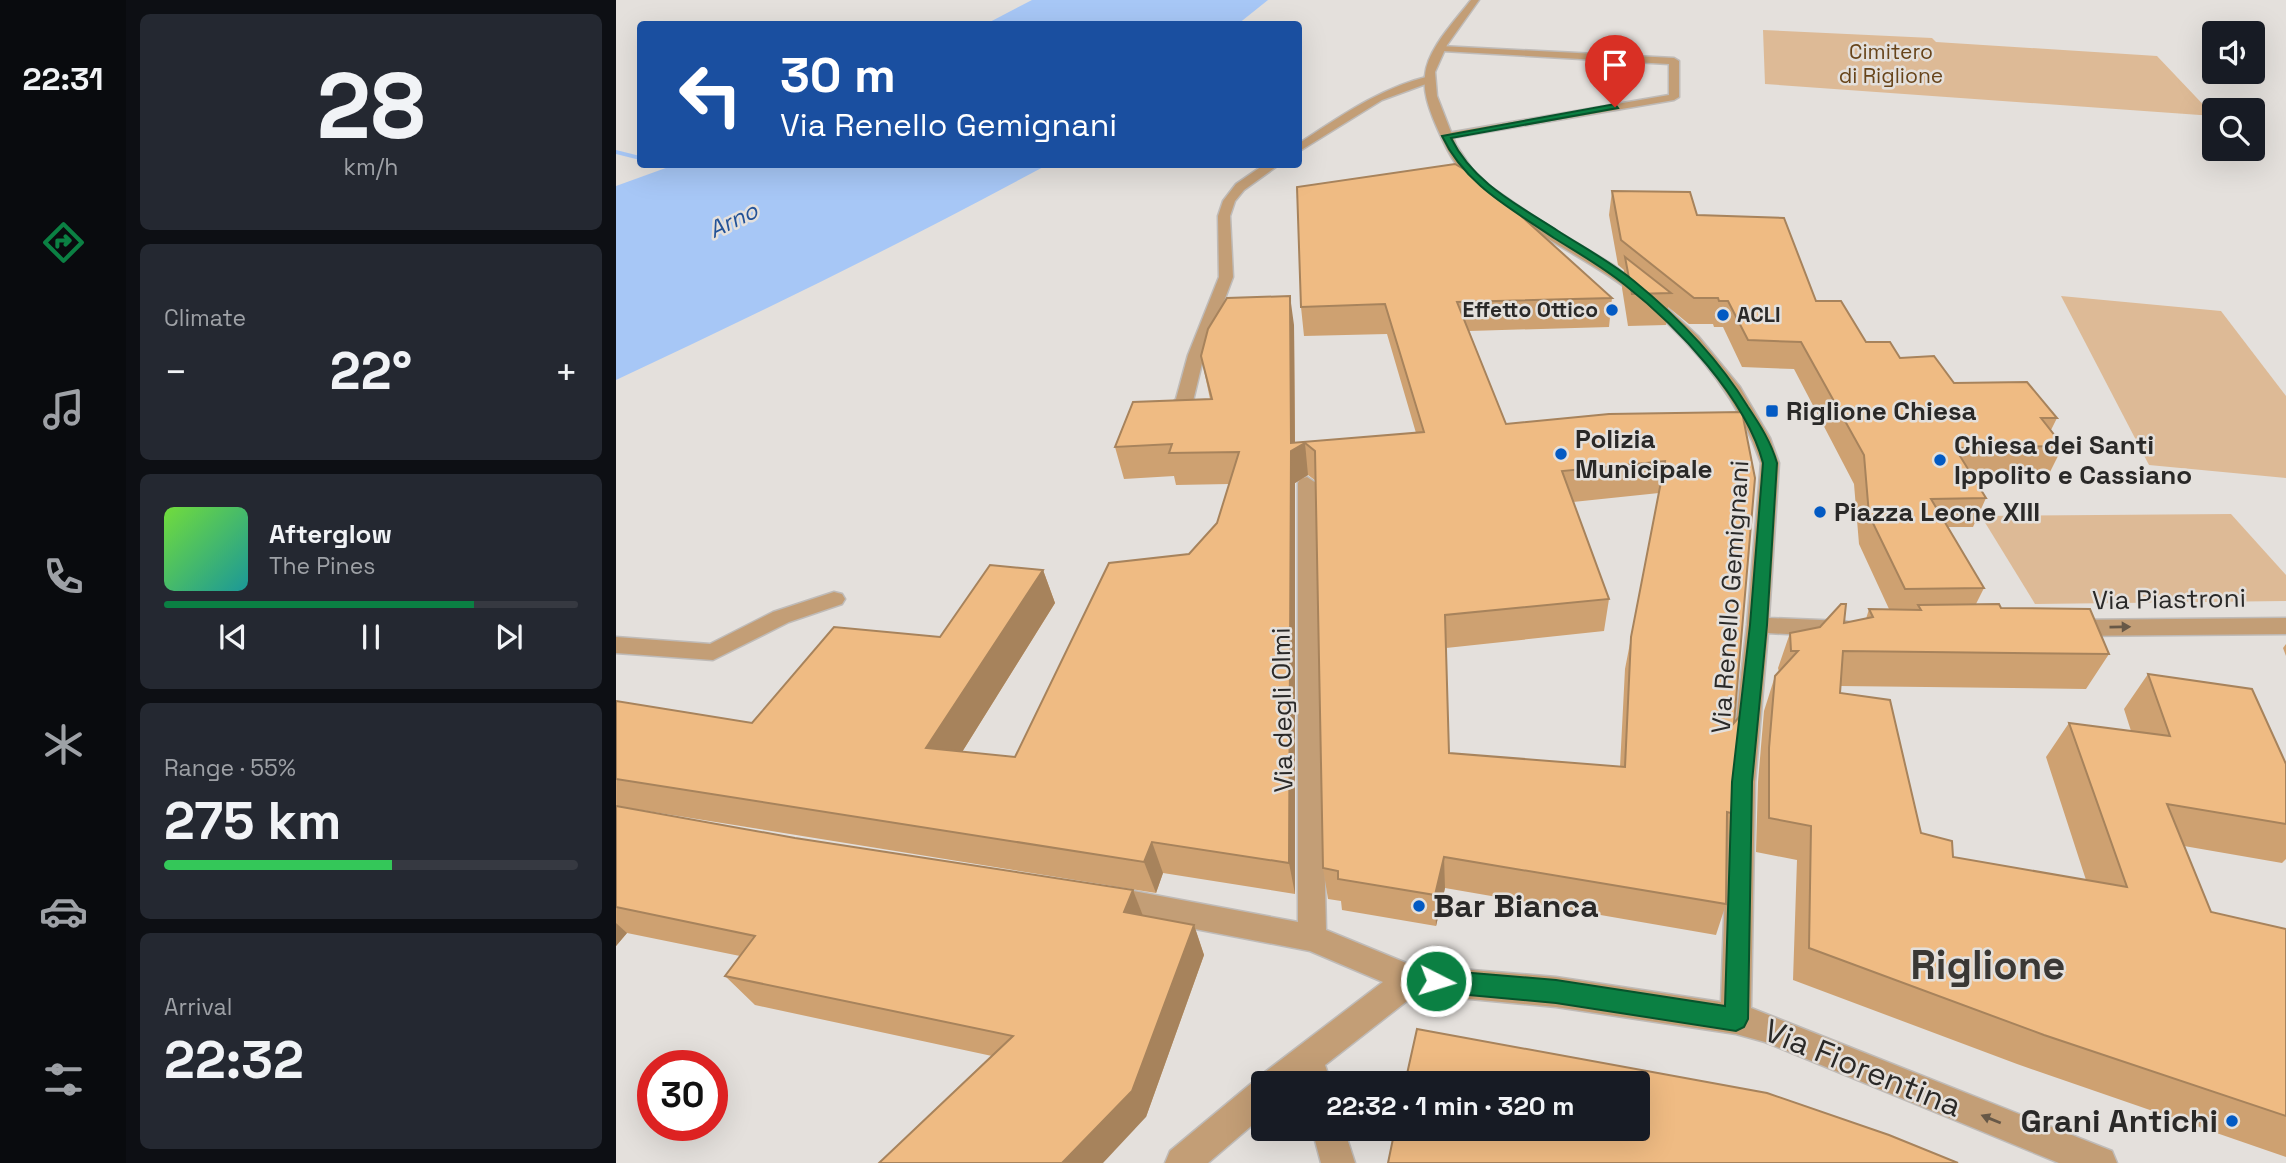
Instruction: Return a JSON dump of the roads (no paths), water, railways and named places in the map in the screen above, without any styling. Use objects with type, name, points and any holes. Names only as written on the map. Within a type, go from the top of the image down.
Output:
[{"type":"street","points":[[1302,147],[1393,90],[1410,82],[1430,79],[1431,69],[1475,0]]},
{"type":"street","points":[[1443,48],[1674,61],[1674,97],[1446,136]]},
{"type":"street","name":"Via Renello Gemignani","points":[[1430,79],[1436,111],[1454,153],[1483,186],[1590,255],[1648,298],[1706,356],[1765,443],[1770,463],[1758,625],[1742,782],[1736,1019]]},
{"type":"street","points":[[1160,424],[1184,401],[1196,355],[1226,277],[1224,216],[1228,201],[1240,187],[1269,168]]},
{"type":"street","name":"Via degli Olmi","points":[[1307,483],[1312,938]]},
{"type":"street","points":[[616,645],[713,652],[781,617],[834,599]]},
{"type":"street","points":[[1758,625],[1868,629]]},
{"type":"street","name":"Via Piastroni","points":[[2042,628],[2286,626]]},
{"type":"street","name":"Via Fiorentina","points":[[1080,895],[1162,908],[1312,938],[1412,979],[1556,992],[1736,1019],[1786,1035],[2099,1163]]},
{"type":"street","points":[[1313,1071],[1412,979]]},
{"type":"street","points":[[1182,1163],[1251,1104]]},
{"type":"street","points":[[1332,1141],[1338,1163]]},
{"type":"water","points":[[1032,0],[1268,0],[1242,21],[992,21]]},
{"type":"water","name":"Arno","points":[[666,168],[1041,168],[833,276],[616,380],[616,186]]},
{"type":"waterway","points":[[616,152],[637,157]]},
{"type":"place","name":"Effetto Ottico","points":[[1612,310]]},
{"type":"place","name":"ACLI","points":[[1723,315]]},
{"type":"place","name":"Riglione Chiesa","points":[[1772,411]]},
{"type":"place","name":"Polizia Municipale","points":[[1561,454]]},
{"type":"place","name":"Chiesa dei Santi Ippolito e Cassiano","points":[[1940,460]]},
{"type":"place","name":"Piazza Leone XIII","points":[[1820,512]]},
{"type":"place","name":"Bar Bianca","points":[[1419,906]]},
{"type":"place","name":"Grani Antichi","points":[[2232,1121]]},
{"type":"district","name":"Riglione","points":[[1988,965]]},
{"type":"park label","name":"Cimitero di Riglione","points":[[1891,64]]}]
